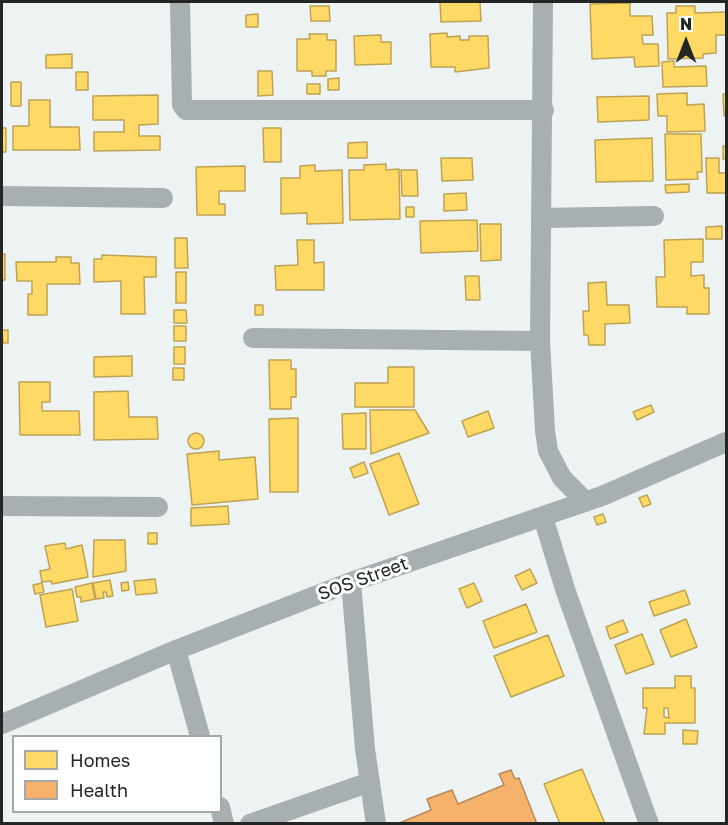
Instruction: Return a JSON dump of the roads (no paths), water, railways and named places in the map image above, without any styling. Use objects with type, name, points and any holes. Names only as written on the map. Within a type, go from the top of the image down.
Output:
[{"type":"street","points":[[180,2],[182,105],[186,110],[544,110]]},
{"type":"street","points":[[543,2],[544,110],[540,341],[548,451],[562,478],[586,502]]},
{"type":"street","points":[[2,196],[163,198]]},
{"type":"street","points":[[542,218],[654,216]]},
{"type":"street","points":[[253,338],[540,341]]},
{"type":"street","name":"SOS Street","points":[[2,724],[176,650],[351,582],[586,502],[726,442]]},
{"type":"street","points":[[2,506],[158,507]]},
{"type":"street","points":[[543,517],[566,592],[649,824]]},
{"type":"street","points":[[351,582],[376,824]]},
{"type":"street","points":[[176,650],[200,735]]},
{"type":"street","points":[[250,824],[370,782]]}]
